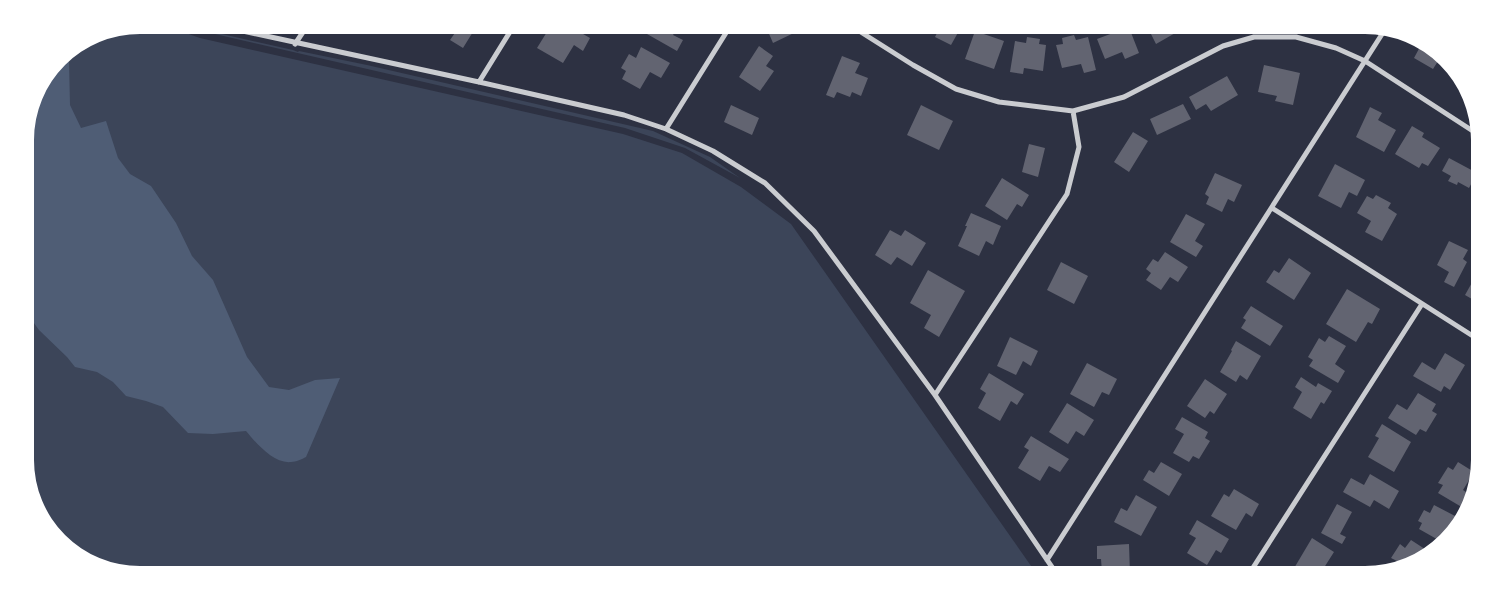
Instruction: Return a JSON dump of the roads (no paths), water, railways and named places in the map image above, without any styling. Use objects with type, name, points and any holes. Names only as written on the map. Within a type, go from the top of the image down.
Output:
[{"type":"street","points":[[253,34],[624,115],[666,129],[713,151],[765,183],[814,231],[935,394],[1051,566]]},
{"type":"street","points":[[295,44],[302,34]]},
{"type":"street","points":[[479,82],[509,34]]},
{"type":"street","points":[[666,129],[725,34]]},
{"type":"street","points":[[865,34],[913,65],[956,89],[998,102],[1073,111],[1124,97],[1223,46],[1254,37],[1296,37],[1336,48],[1365,61],[1470,129]]},
{"type":"street","points":[[1047,560],[1381,35]]},
{"type":"street","points":[[935,394],[1067,194],[1079,147],[1073,111]]},
{"type":"street","points":[[1272,208],[1471,335]]},
{"type":"street","points":[[1254,566],[1422,304]]}]
